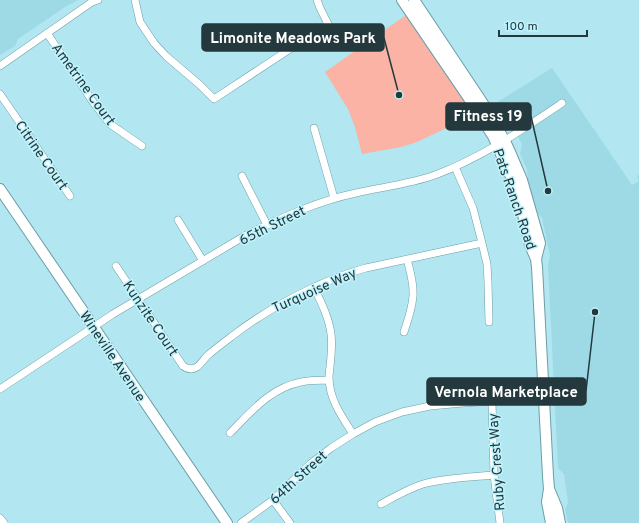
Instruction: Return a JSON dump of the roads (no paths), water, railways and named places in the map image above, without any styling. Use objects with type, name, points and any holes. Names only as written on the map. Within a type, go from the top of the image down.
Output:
[{"type":"street","points":[[0,66],[92,2],[98,0]]},
{"type":"street","points":[[135,0],[140,22],[154,43],[166,56],[214,99],[328,24],[317,0]]},
{"type":"street","name":"Pats Ranch Road","points":[[402,0],[493,136],[501,143]]},
{"type":"street","name":"Pats Ranch Road","points":[[414,0],[482,102],[501,143],[524,218],[530,245],[536,259],[539,290],[549,489],[547,502],[551,523]]},
{"type":"street","name":"Ametrine Court","points":[[47,33],[93,102],[110,124],[142,146]]},
{"type":"street","name":"Citrine Court","points":[[0,94],[70,196]]},
{"type":"street","name":"65th Street","points":[[0,389],[94,326],[248,234],[313,205],[334,198],[424,178],[455,167],[501,143],[562,103]]},
{"type":"street","points":[[314,128],[334,198]]},
{"type":"street","points":[[455,167],[473,208],[482,243],[488,282],[489,322]]},
{"type":"street","points":[[242,176],[267,225]]},
{"type":"street","name":"Wineville Avenue","points":[[0,189],[227,523]]},
{"type":"street","points":[[178,220],[203,261]]},
{"type":"street","name":"Turquoise Way","points":[[187,369],[197,367],[207,356],[265,313],[292,297],[349,272],[482,243]]},
{"type":"street","points":[[404,332],[411,309],[413,296],[413,285],[407,259]]},
{"type":"street","name":"Kunzite Court","points":[[116,266],[179,361],[187,369]]},
{"type":"street","points":[[314,287],[326,314],[331,334],[330,389],[338,412],[353,434]]},
{"type":"street","points":[[230,433],[259,403],[279,390],[289,385],[301,382],[312,380],[329,380]]},
{"type":"street","name":"64th Street","points":[[241,523],[273,500],[310,464],[331,448],[375,422],[402,412],[430,406],[544,398]]},
{"type":"street","name":"Ruby Crest Way","points":[[492,401],[494,475],[500,523]]},
{"type":"street","points":[[381,504],[405,490],[424,484],[442,480],[494,475]]},
{"type":"street","name":"Pats Ranch Road","points":[[549,489],[557,508],[560,523]]},
{"type":"street","points":[[273,500],[290,523]]},
{"type":"street","points":[[0,518],[4,523]]},
{"type":"place","name":"Limonite Meadows Park","points":[[399,95]]},
{"type":"place","name":"Fitness 19","points":[[548,191]]},
{"type":"place","name":"Vernola Marketplace","points":[[595,312]]}]
